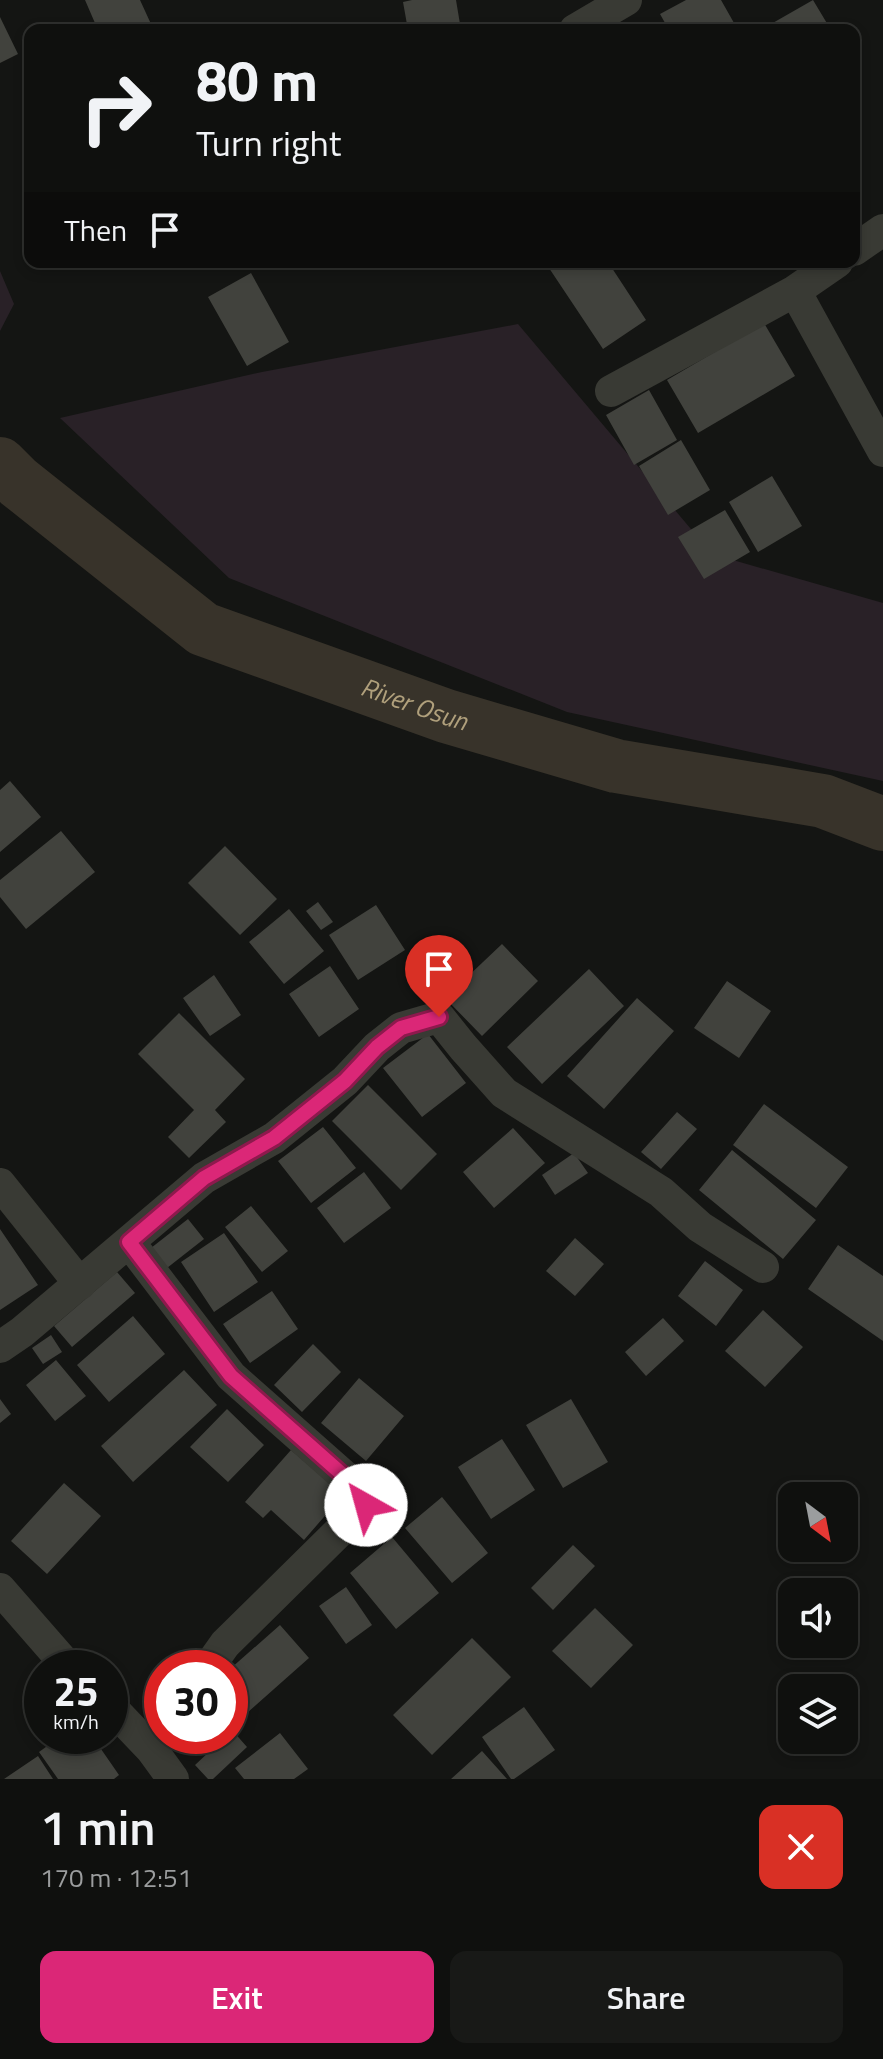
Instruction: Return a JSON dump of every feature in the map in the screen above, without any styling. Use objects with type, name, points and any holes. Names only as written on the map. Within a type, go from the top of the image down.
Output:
[{"type":"street","points":[[585,24],[626,0]]},
{"type":"street","points":[[860,246],[883,230]]},
{"type":"street","points":[[611,391],[795,291],[828,268]]},
{"type":"street","points":[[795,291],[883,451]]},
{"type":"street","points":[[0,1347],[80,1284],[204,1178],[274,1138],[345,1081],[377,1047],[401,1028],[439,1017],[504,1093],[661,1192],[700,1227],[763,1267]]},
{"type":"street","points":[[0,1184],[80,1284]]},
{"type":"street","points":[[129,1242],[231,1376],[352,1483],[366,1505],[221,1650]]},
{"type":"street","points":[[0,1589],[53,1650]]},
{"type":"street","points":[[128,1720],[144,1733]]},
{"type":"street","points":[[162,1754],[173,1779]]},
{"type":"shaded area","points":[[0,271],[14,304],[0,331]]},
{"type":"shaded area","points":[[518,324],[712,554],[883,603],[883,781],[567,712],[229,578],[60,418],[262,372]]},
{"type":"building","points":[[85,0],[140,0],[151,24],[95,24]]},
{"type":"building","points":[[456,0],[460,24],[407,24],[403,2]]},
{"type":"building","points":[[686,0],[721,0],[735,24],[666,24],[660,14]]},
{"type":"building","points":[[813,0],[827,24],[771,24]]},
{"type":"building","points":[[0,17],[18,54],[0,63]]},
{"type":"building","points":[[549,268],[612,268],[646,320],[603,349]]},
{"type":"building","points":[[251,273],[289,342],[247,366],[208,297]]},
{"type":"building","points":[[764,323],[795,376],[698,433],[667,380]]},
{"type":"building","points":[[649,390],[677,440],[634,465],[606,415]]},
{"type":"building","points":[[681,440],[710,490],[668,515],[639,466]]},
{"type":"building","points":[[772,476],[802,526],[758,552],[729,502]]},
{"type":"building","points":[[725,510],[750,552],[704,579],[678,537]]},
{"type":"building","points":[[10,781],[41,817],[0,852],[0,790]]},
{"type":"building","points":[[61,831],[95,872],[26,929],[0,897],[0,880]]},
{"type":"building","points":[[225,846],[277,899],[240,935],[188,883]]},
{"type":"building","points":[[318,902],[333,922],[321,930],[306,911]]},
{"type":"building","points":[[376,905],[405,950],[358,980],[329,935]]},
{"type":"building","points":[[289,909],[324,951],[284,984],[249,942]]},
{"type":"building","points":[[502,944],[538,981],[482,1036],[445,998]]},
{"type":"building","points":[[330,966],[359,1009],[319,1037],[289,994]]},
{"type":"building","points":[[589,969],[624,1006],[542,1084],[507,1047]]},
{"type":"building","points":[[214,975],[241,1015],[210,1036],[183,998]]},
{"type":"building","points":[[727,981],[771,1011],[739,1058],[694,1028]]},
{"type":"building","points":[[637,998],[674,1031],[604,1109],[567,1076]]},
{"type":"building","points":[[179,1013],[245,1079],[215,1110],[226,1122],[189,1158],[168,1137],[194,1110],[138,1054]]},
{"type":"building","points":[[428,1034],[466,1083],[422,1117],[383,1068]]},
{"type":"building","points":[[368,1085],[437,1154],[401,1190],[332,1121]]},
{"type":"building","points":[[764,1104],[848,1167],[816,1208],[733,1145]]},
{"type":"building","points":[[677,1112],[697,1129],[661,1169],[641,1152]]},
{"type":"building","points":[[323,1127],[356,1168],[311,1203],[278,1161]]},
{"type":"building","points":[[513,1128],[545,1163],[494,1208],[463,1172]]},
{"type":"building","points":[[732,1150],[816,1220],[783,1259],[699,1190]]},
{"type":"building","points":[[574,1153],[588,1173],[555,1195],[542,1175]]},
{"type":"building","points":[[364,1172],[391,1208],[344,1243],[317,1208]]},
{"type":"building","points":[[251,1206],[288,1251],[262,1272],[225,1227]]},
{"type":"building","points":[[188,1219],[204,1239],[167,1268],[151,1248]]},
{"type":"building","points":[[0,1229],[38,1285],[0,1310]]},
{"type":"building","points":[[224,1233],[258,1282],[214,1312],[181,1262]]},
{"type":"building","points":[[575,1238],[604,1264],[575,1296],[546,1271]]},
{"type":"building","points":[[838,1245],[883,1276],[883,1341],[808,1289]]},
{"type":"building","points":[[705,1261],[743,1290],[716,1326],[678,1296]]},
{"type":"building","points":[[117,1272],[135,1293],[72,1347],[54,1326]]},
{"type":"building","points":[[272,1291],[298,1329],[250,1363],[223,1324]]},
{"type":"building","points":[[763,1310],[803,1347],[765,1387],[725,1351]]},
{"type":"building","points":[[133,1316],[165,1354],[109,1402],[77,1365]]},
{"type":"building","points":[[663,1318],[684,1341],[646,1376],[625,1352]]},
{"type":"building","points":[[51,1335],[62,1352],[43,1364],[32,1348]]},
{"type":"building","points":[[313,1344],[341,1372],[302,1412],[274,1385]]},
{"type":"building","points":[[56,1360],[86,1396],[55,1421],[26,1385]]},
{"type":"building","points":[[184,1370],[217,1405],[133,1482],[101,1446]]},
{"type":"building","points":[[359,1378],[404,1416],[366,1461],[321,1423]]},
{"type":"building","points":[[0,1399],[11,1414],[0,1423]]},
{"type":"building","points":[[571,1399],[608,1462],[563,1488],[526,1425]]},
{"type":"building","points":[[227,1409],[264,1445],[228,1482],[190,1447]]},
{"type":"building","points":[[502,1439],[535,1490],[491,1519],[458,1467]]},
{"type":"building","points":[[291,1450],[343,1495],[304,1540],[271,1510],[263,1518],[245,1502]]},
{"type":"building","points":[[64,1483],[101,1516],[47,1574],[11,1541]]},
{"type":"building","points":[[442,1497],[488,1553],[452,1583],[405,1528]]},
{"type":"building","points":[[392,1537],[439,1593],[396,1629],[350,1573]]},
{"type":"building","points":[[573,1545],[595,1566],[553,1610],[531,1588]]},
{"type":"building","points":[[346,1587],[372,1625],[346,1644],[319,1606]]},
{"type":"building","points":[[595,1608],[633,1645],[591,1688],[552,1651]]},
{"type":"building","points":[[280,1625],[309,1658],[248,1712],[248,1653]]},
{"type":"building","points":[[472,1638],[511,1677],[432,1755],[393,1715]]},
{"type":"building","points":[[524,1707],[555,1750],[511,1779],[482,1737]]},
{"type":"building","points":[[280,1733],[308,1769],[294,1779],[244,1779],[235,1768]]},
{"type":"building","points":[[482,1751],[507,1779],[451,1779]]},
{"type":"building","points":[[40,1754],[104,1754],[119,1775],[114,1779],[58,1779]]},
{"type":"building","points":[[207,1754],[240,1754],[213,1779],[208,1779],[195,1765]]},
{"type":"building","points":[[38,1756],[53,1779],[4,1779]]},
{"type":"waterway","name":"River Osun","points":[[0,464],[18,482],[203,629],[446,716],[616,766],[823,801],[883,824]]},
{"type":"route","points":[[366,1505],[352,1483],[231,1376],[129,1242],[204,1178],[274,1138],[345,1081],[377,1047],[401,1028],[439,1017]]}]
